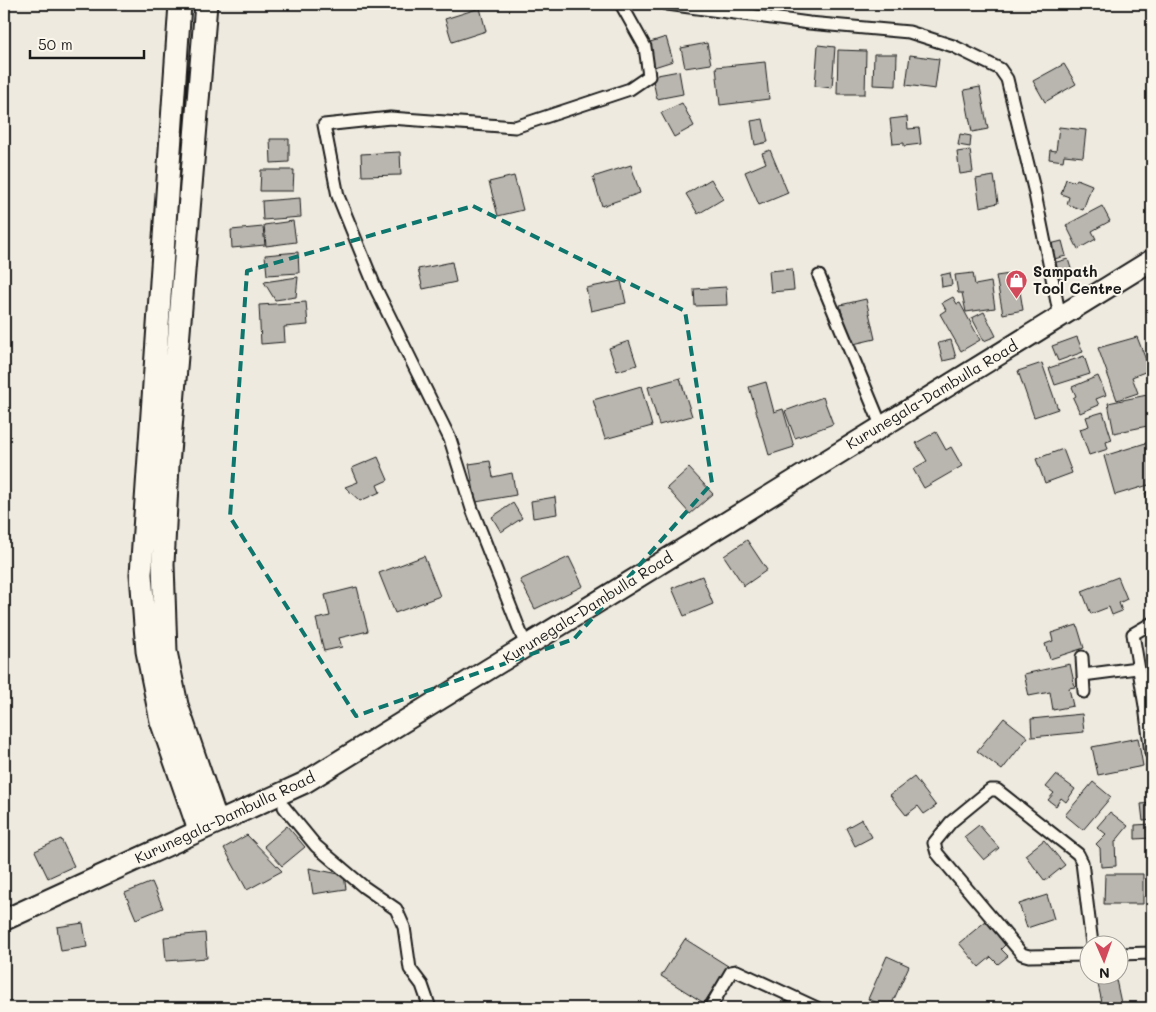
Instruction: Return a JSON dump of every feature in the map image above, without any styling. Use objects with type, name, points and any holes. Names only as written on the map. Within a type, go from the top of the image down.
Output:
[{"type":"highway","points":[[180,4],[140,574],[147,651],[161,721],[208,826]]},
{"type":"highway","points":[[206,4],[168,466],[162,564],[166,652],[177,705],[208,826]]},
{"type":"highway","name":"Kurunegala-Dambulla Road","points":[[4,920],[304,784],[1152,260]]},
{"type":"street","points":[[526,646],[472,509],[450,439],[376,289],[338,196],[324,125],[390,118],[515,127],[630,89],[650,76],[645,47],[621,4]]},
{"type":"street","points":[[667,4],[808,23],[910,32],[954,46],[1000,69],[1007,79],[1034,189],[1060,317]]},
{"type":"street","points":[[819,276],[881,426]]},
{"type":"street","points":[[1151,753],[1149,706],[1137,668],[1133,634],[1152,622]]},
{"type":"street","points":[[1082,657],[1084,692]]},
{"type":"street","points":[[1082,675],[1137,668]]},
{"type":"street","points":[[1078,955],[1029,956],[1022,954],[937,853],[934,843],[951,822],[990,790],[997,790],[1078,854],[1082,862],[1091,934]]},
{"type":"street","points":[[284,807],[316,846],[364,887],[396,909],[404,927],[410,968],[422,986],[430,1008]]},
{"type":"street","points":[[1128,954],[1152,953]]},
{"type":"street","points":[[710,1008],[731,972],[737,971],[817,1008]]},
{"type":"highlighted area","points":[[473,206],[685,311],[712,483],[574,639],[356,716],[230,517],[247,271]]},
{"type":"building","points":[[480,8],[486,31],[452,42],[445,19]]},
{"type":"building","points":[[666,37],[673,61],[654,67],[647,43]]},
{"type":"building","points":[[707,43],[711,64],[685,68],[681,48]]},
{"type":"building","points":[[818,45],[835,47],[832,88],[815,86]]},
{"type":"building","points":[[838,50],[866,51],[865,94],[837,94]]},
{"type":"building","points":[[874,54],[897,54],[896,86],[873,85]]},
{"type":"building","points":[[910,55],[939,59],[935,89],[906,85]]},
{"type":"building","points":[[765,62],[769,99],[720,105],[716,67]]},
{"type":"building","points":[[1064,64],[1076,84],[1045,102],[1033,81]]},
{"type":"building","points":[[679,71],[683,94],[657,99],[652,76]]},
{"type":"building","points":[[980,87],[988,129],[972,132],[964,90]]},
{"type":"building","points":[[682,103],[694,126],[674,137],[661,113]]},
{"type":"building","points":[[907,117],[908,129],[919,128],[921,144],[904,146],[904,143],[893,144],[890,119]]},
{"type":"building","points":[[763,119],[768,142],[755,145],[751,121]]},
{"type":"building","points":[[1059,127],[1086,130],[1083,157],[1064,155],[1063,161],[1049,159],[1050,150],[1056,151]]},
{"type":"building","points":[[960,134],[971,136],[970,147],[958,145]]},
{"type":"building","points":[[270,139],[289,139],[289,162],[271,163]]},
{"type":"building","points":[[770,150],[788,193],[759,205],[745,172],[766,163],[762,153]]},
{"type":"building","points":[[970,150],[973,172],[960,174],[957,152]]},
{"type":"building","points":[[400,152],[401,175],[362,176],[361,154]]},
{"type":"building","points":[[631,165],[640,193],[602,206],[593,177]]},
{"type":"building","points":[[261,170],[294,170],[293,191],[260,191]]},
{"type":"building","points":[[514,176],[523,210],[498,216],[489,182]]},
{"type":"building","points":[[994,176],[998,203],[980,207],[976,179]]},
{"type":"building","points":[[711,179],[723,199],[698,214],[686,194]]},
{"type":"building","points":[[1066,179],[1075,182],[1077,179],[1092,185],[1083,210],[1067,204],[1069,197],[1061,194]]},
{"type":"building","points":[[300,198],[301,217],[263,220],[262,201]]},
{"type":"building","points":[[1102,206],[1110,221],[1092,231],[1096,239],[1078,249],[1066,225]]},
{"type":"building","points":[[293,221],[296,242],[266,246],[264,225]]},
{"type":"building","points":[[263,227],[265,245],[232,248],[231,230]]},
{"type":"building","points":[[1062,241],[1066,256],[1054,259],[1050,244]]},
{"type":"building","points":[[298,252],[299,273],[267,275],[265,255]]},
{"type":"building","points":[[1068,259],[1073,275],[1058,280],[1053,263]]},
{"type":"building","points":[[452,262],[456,282],[423,289],[418,269]]},
{"type":"building","points":[[792,269],[794,290],[771,292],[769,271]]},
{"type":"building","points":[[950,273],[952,285],[942,287],[941,275]]},
{"type":"building","points":[[973,273],[975,285],[991,282],[995,308],[966,312],[962,293],[958,293],[955,275]]},
{"type":"building","points":[[1017,273],[1023,310],[1003,314],[996,276]]},
{"type":"building","points":[[298,277],[296,297],[275,300],[264,282]]},
{"type":"building","points":[[621,281],[626,303],[591,311],[586,288]]},
{"type":"building","points":[[726,287],[727,305],[695,306],[694,289]]},
{"type":"building","points":[[953,297],[957,304],[960,303],[980,340],[961,351],[940,314],[946,310],[942,303]]},
{"type":"building","points":[[866,299],[875,339],[849,345],[840,305]]},
{"type":"building","points":[[306,302],[308,325],[284,327],[285,342],[261,344],[259,305]]},
{"type":"building","points":[[984,312],[996,336],[984,341],[972,318]]},
{"type":"building","points":[[1077,337],[1083,352],[1058,361],[1052,346]]},
{"type":"building","points":[[1137,337],[1150,370],[1132,377],[1138,393],[1117,400],[1098,348]]},
{"type":"building","points":[[951,340],[956,358],[943,361],[938,343]]},
{"type":"building","points":[[629,341],[637,365],[617,371],[609,348]]},
{"type":"building","points":[[1084,356],[1090,374],[1055,385],[1049,368]]},
{"type":"building","points":[[1042,363],[1058,409],[1034,417],[1018,371]]},
{"type":"building","points":[[1098,376],[1106,395],[1096,399],[1099,405],[1080,413],[1073,398],[1076,396],[1072,387]]},
{"type":"building","points":[[680,378],[692,416],[659,425],[648,387]]},
{"type":"building","points":[[766,382],[774,412],[783,409],[794,447],[769,455],[749,387]]},
{"type":"building","points":[[641,386],[652,426],[605,439],[593,400]]},
{"type":"building","points":[[1152,394],[1152,425],[1114,433],[1108,403]]},
{"type":"building","points":[[823,397],[833,424],[795,438],[785,411]]},
{"type":"building","points":[[1103,412],[1112,440],[1106,442],[1108,449],[1089,455],[1080,429],[1089,426],[1086,417]]},
{"type":"building","points":[[936,432],[946,450],[951,447],[962,466],[924,488],[913,469],[927,461],[916,443]]},
{"type":"building","points":[[1152,441],[1152,484],[1115,495],[1104,456]]},
{"type":"building","points":[[1063,449],[1072,473],[1045,483],[1036,459]]},
{"type":"building","points":[[378,457],[388,480],[377,485],[380,492],[360,501],[345,487],[358,482],[352,468]]},
{"type":"building","points":[[490,461],[493,477],[512,473],[516,495],[476,502],[469,464]]},
{"type":"building","points":[[689,468],[713,494],[690,514],[667,488]]},
{"type":"building","points":[[1152,490],[1152,510],[1145,493]]},
{"type":"building","points":[[555,497],[557,514],[533,518],[531,501]]},
{"type":"building","points":[[513,503],[522,518],[501,532],[492,517]]},
{"type":"building","points":[[747,540],[767,570],[744,586],[724,556]]},
{"type":"building","points":[[424,556],[440,596],[395,613],[379,573]]},
{"type":"building","points":[[569,557],[583,586],[535,609],[520,580]]},
{"type":"building","points":[[702,576],[713,604],[684,616],[672,588]]},
{"type":"building","points":[[1118,577],[1127,599],[1119,603],[1122,611],[1112,615],[1109,607],[1091,614],[1082,591]]},
{"type":"building","points":[[357,587],[368,631],[339,638],[342,647],[324,651],[316,619],[330,616],[325,595]]},
{"type":"building","points":[[1077,625],[1084,648],[1050,659],[1045,644],[1053,641],[1051,633]]},
{"type":"building","points":[[1070,664],[1075,687],[1069,688],[1073,706],[1053,710],[1050,692],[1029,696],[1024,674]]},
{"type":"building","points":[[1082,714],[1084,732],[1032,737],[1031,719]]},
{"type":"building","points":[[1004,718],[1028,737],[1002,770],[977,751]]},
{"type":"building","points":[[1138,738],[1143,766],[1098,775],[1092,747]]},
{"type":"building","points":[[1056,775],[1075,789],[1066,802],[1061,798],[1056,806],[1048,800],[1054,793],[1046,787]]},
{"type":"building","points":[[914,777],[936,806],[924,814],[918,806],[906,815],[890,795]]},
{"type":"building","points":[[1093,782],[1111,797],[1083,830],[1065,815]]},
{"type":"building","points":[[1152,803],[1152,820],[1143,821],[1141,804]]},
{"type":"building","points":[[1110,812],[1128,826],[1115,842],[1116,866],[1101,867],[1100,848],[1096,844],[1106,834],[1097,827]]},
{"type":"building","points":[[862,819],[872,837],[855,846],[846,828]]},
{"type":"building","points":[[1152,824],[1152,838],[1135,839],[1135,825]]},
{"type":"building","points":[[979,825],[999,848],[984,860],[964,837]]},
{"type":"building","points":[[287,826],[305,847],[282,866],[264,846]]},
{"type":"building","points":[[247,835],[282,871],[247,890],[224,848]]},
{"type":"building","points":[[61,839],[74,866],[48,878],[35,851]]},
{"type":"building","points":[[1044,840],[1065,865],[1045,881],[1025,855]]},
{"type":"building","points":[[309,868],[344,875],[346,889],[313,894]]},
{"type":"building","points":[[1105,874],[1143,874],[1143,904],[1104,904]]},
{"type":"building","points":[[152,882],[163,908],[136,919],[125,893]]},
{"type":"building","points":[[1047,895],[1054,919],[1027,928],[1019,904]]},
{"type":"building","points":[[986,921],[1005,945],[1001,949],[1008,956],[998,964],[991,957],[979,967],[959,943]]},
{"type":"building","points":[[83,923],[87,947],[61,951],[57,927]]},
{"type":"building","points":[[205,933],[207,958],[166,961],[164,937]]},
{"type":"building","points":[[685,939],[728,966],[704,1003],[661,976]]},
{"type":"building","points":[[887,956],[909,966],[890,1008],[868,999]]},
{"type":"building","points":[[1098,984],[1117,984],[1121,1003],[1103,1007]]},
{"type":"place","name":"Sampath Tool Centre","points":[[1017,300]]}]
